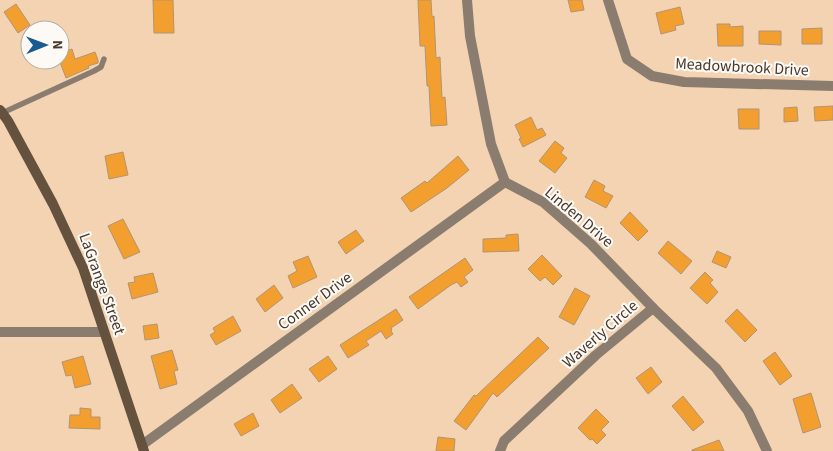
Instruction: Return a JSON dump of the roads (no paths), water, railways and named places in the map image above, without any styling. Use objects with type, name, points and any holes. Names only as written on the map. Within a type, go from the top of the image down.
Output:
[{"type":"street","points":[[467,0],[470,36],[489,135],[506,182]]},
{"type":"street","name":"Meadowbrook Drive","points":[[608,0],[627,59],[652,76],[684,82],[833,86]]},
{"type":"street","name":"LaGrange Street","points":[[1,111],[53,204],[83,268],[143,448]]},
{"type":"street","name":"Linden Drive","points":[[506,182],[543,202],[591,244],[653,308]]},
{"type":"street","name":"Conner Drive","points":[[143,448],[506,182]]},
{"type":"street","name":"Waverly Circle","points":[[500,451],[504,441],[596,355],[653,308],[716,368],[748,412],[767,451]]},
{"type":"street","points":[[0,332],[104,332]]},
{"type":"lane","points":[[1,111],[94,71],[101,67],[104,59]]}]
